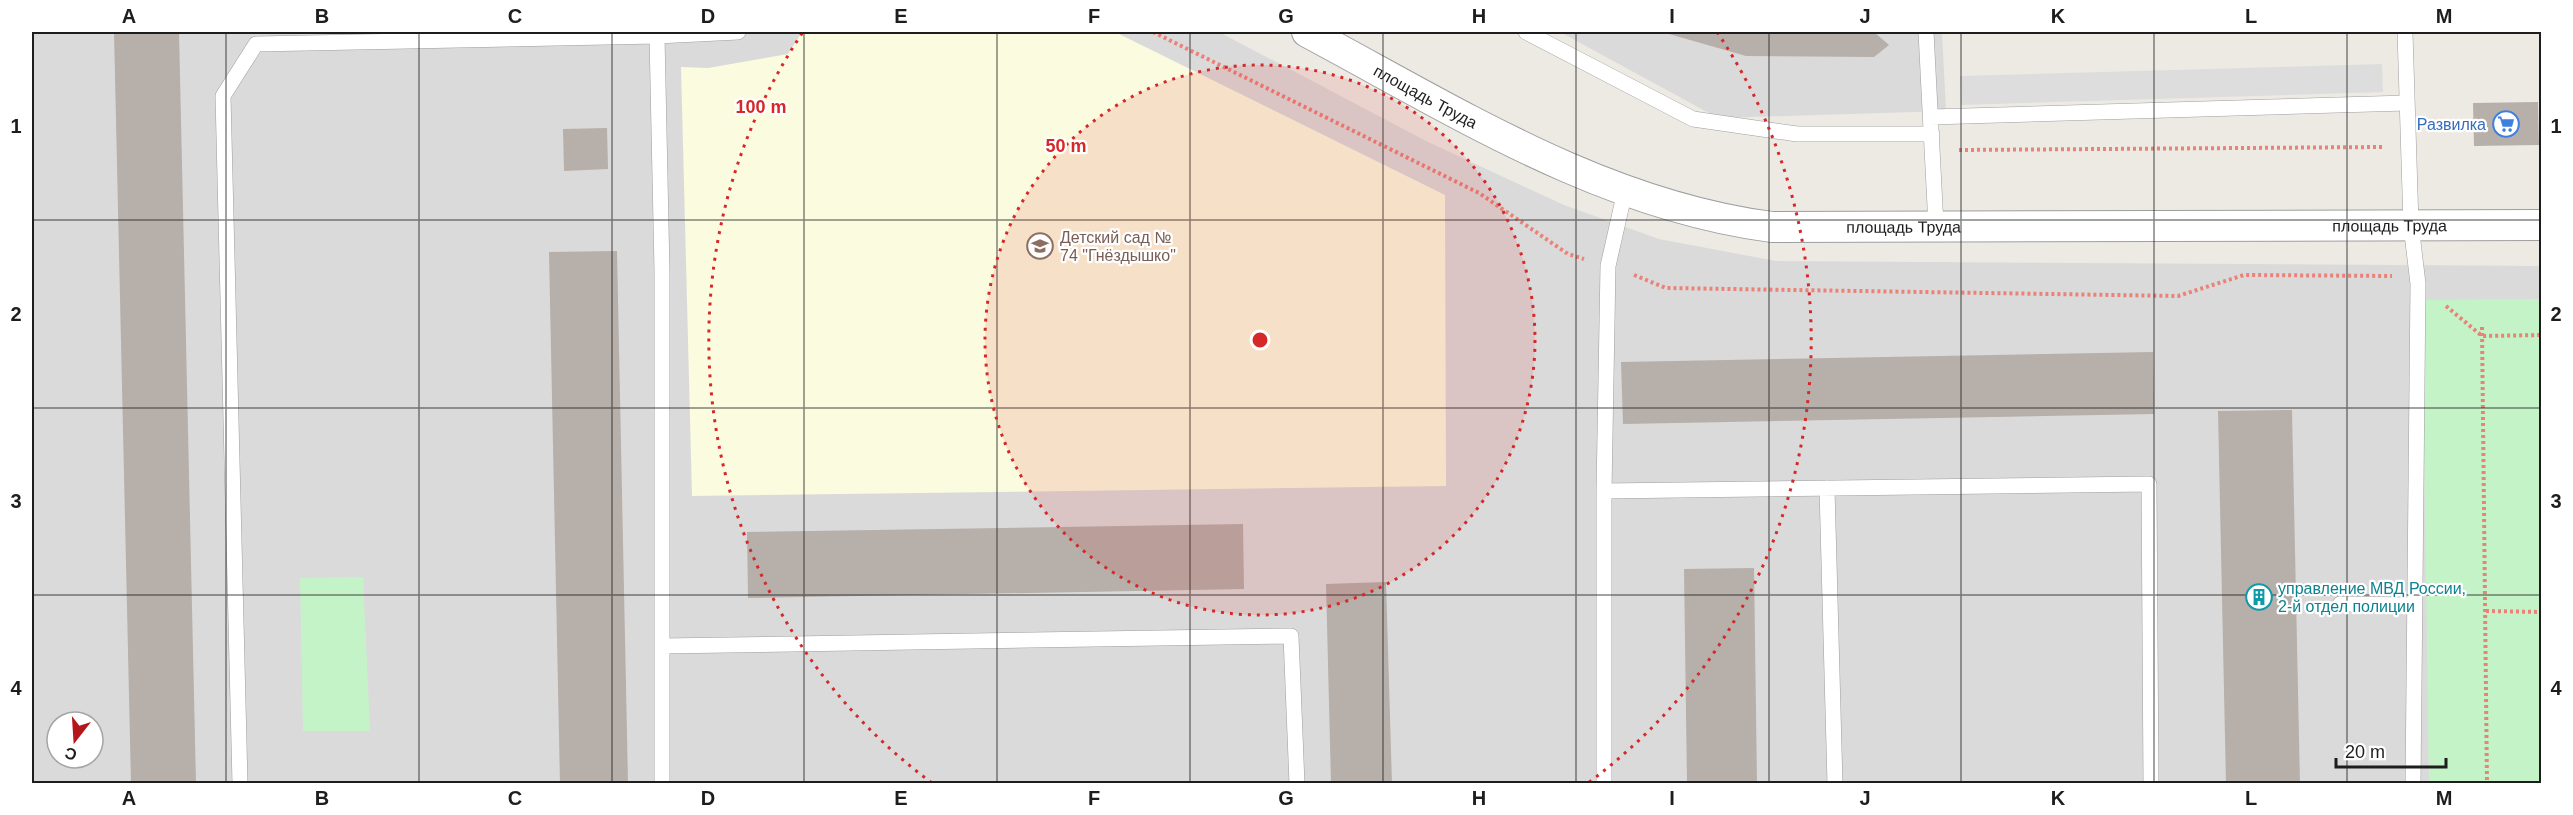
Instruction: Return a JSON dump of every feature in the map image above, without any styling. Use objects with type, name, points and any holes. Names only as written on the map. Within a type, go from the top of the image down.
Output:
[{"type":"street","name":"площадь Труда","points":[[1320,34],[1502,138],[1625,191],[1688,211],[1772,227],[2541,225]]},
{"type":"lane","points":[[240,783],[223,96],[256,44],[657,36],[738,32]]},
{"type":"lane","points":[[1526,32],[1693,119],[1797,134],[1932,134]]},
{"type":"lane","points":[[1926,32],[1936,226]]},
{"type":"lane","points":[[2405,32],[2411,225],[2418,284],[2412,783]]},
{"type":"lane","points":[[657,36],[662,271],[662,783]]},
{"type":"lane","points":[[1931,117],[2407,103]]},
{"type":"lane","points":[[1604,783],[1604,491],[1608,266],[1625,191]]},
{"type":"lane","points":[[1604,491],[2149,484],[2151,783]]},
{"type":"lane","points":[[1827,488],[1835,783]]},
{"type":"lane","points":[[2340,604],[2414,605]]},
{"type":"lane","points":[[662,646],[1291,636],[1297,783]]},
{"type":"path","points":[[1153,32],[1479,193],[1568,254],[1666,288],[2178,296],[2244,275],[2408,276],[2482,336],[2541,335]]},
{"type":"path","points":[[1933,150],[2408,147]]},
{"type":"path","points":[[2482,327],[2487,783]]},
{"type":"path","points":[[2486,611],[2541,612]]},
{"type":"shaded area","points":[[32,32],[1219,32],[1426,141],[1564,205],[1659,239],[1776,261],[2541,266],[2541,783],[32,783]]},
{"type":"shaded area","points":[[802,32],[1115,32],[1445,195],[1446,486],[692,496],[681,67],[708,68],[788,54]]},
{"type":"shaded area","points":[[1560,32],[1942,32],[1946,111],[1718,118]]},
{"type":"shaded area","points":[[2382,64],[2383,92],[1961,105],[1960,76]]},
{"type":"green space","points":[[2541,299],[2541,783],[2429,783],[2422,300]]},
{"type":"green space","points":[[363,577],[370,731],[303,731],[300,578]]},
{"type":"building","points":[[114,32],[179,32],[196,784],[131,784]]},
{"type":"building","points":[[1662,32],[1874,32],[1889,45],[1874,57],[1746,56]]},
{"type":"building","name":"Развилка","points":[[2538,102],[2539,145],[2474,146],[2473,103]]},
{"type":"building","points":[[607,128],[608,169],[564,171],[563,129]]},
{"type":"building","points":[[617,251],[628,784],[560,784],[549,252]]},
{"type":"building","points":[[2153,352],[2154,414],[1623,424],[1621,362]]},
{"type":"building","name":"управление МВД России, 2-й отдел полиции","points":[[2292,410],[2300,784],[2226,784],[2218,411]]},
{"type":"building","points":[[1243,524],[1244,589],[748,598],[747,532]]},
{"type":"building","points":[[1754,568],[1757,784],[1687,784],[1684,569]]},
{"type":"building","points":[[1386,582],[1392,784],[1331,784],[1326,584]]},
{"type":"place","name":"Развилка","points":[[2506,124]]},
{"type":"place","name":"Детский сад № 74 \"Гнёздышко\"","points":[[1040,246]]},
{"type":"place","name":"управление МВД России, 2-й отдел полиции","points":[[2259,597]]}]
